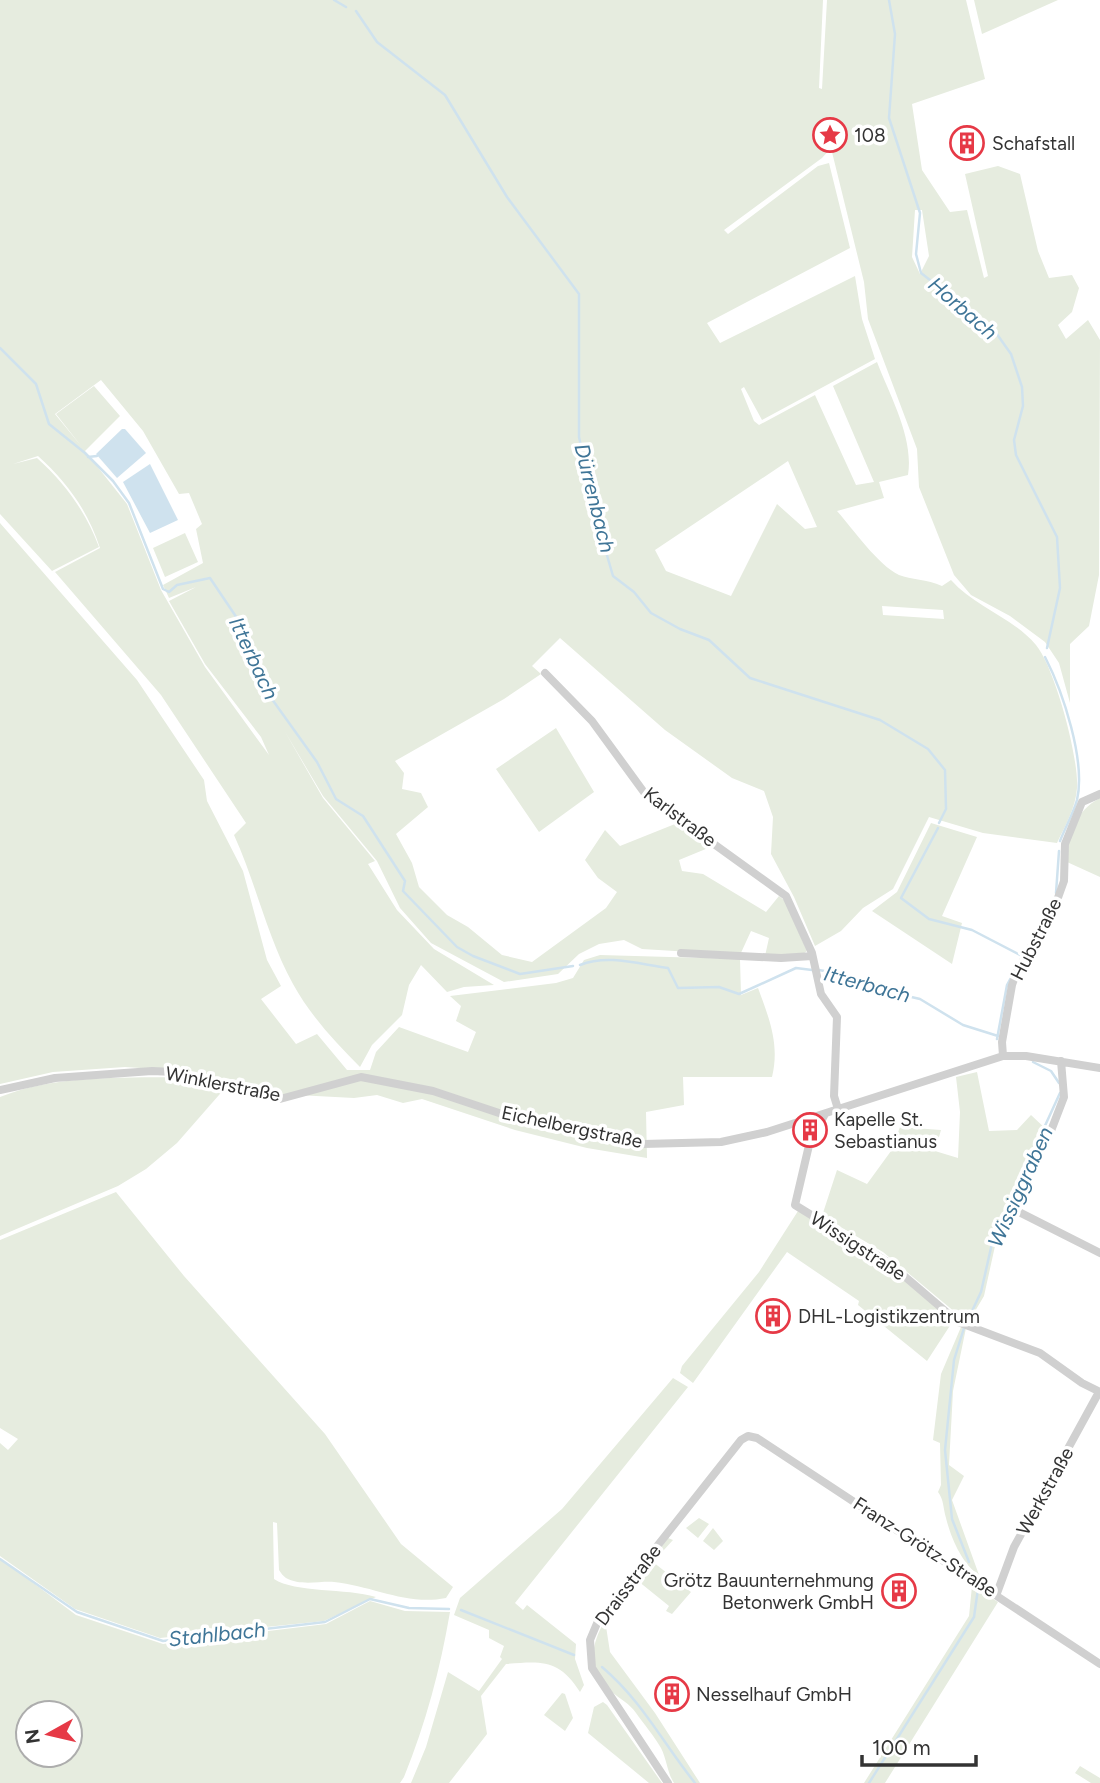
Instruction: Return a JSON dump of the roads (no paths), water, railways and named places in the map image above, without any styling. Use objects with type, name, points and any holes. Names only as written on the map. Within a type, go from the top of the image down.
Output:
[{"type":"street","name":"Karlstraße","points":[[545,673],[592,720],[646,795],[786,896],[795,909],[821,994],[837,1017],[839,1027],[834,1079],[838,1109]]},
{"type":"street","name":"Hubstraße","points":[[1003,1056],[1002,1042],[1007,1006],[1017,971],[1055,906],[1064,881],[1065,845],[1082,802],[1100,794]]},
{"type":"street","points":[[681,953],[781,958],[813,964]]},
{"type":"street","name":"Eichelbergstraße","points":[[361,1077],[404,1084],[511,1117],[643,1144],[721,1142],[825,1114],[1003,1056],[1026,1056],[1100,1068]]},
{"type":"street","points":[[1049,1136],[1064,1097],[1061,1061]]},
{"type":"street","name":"Winklerstraße","points":[[0,1090],[55,1077],[152,1071],[174,1072],[280,1099],[361,1077]]},
{"type":"street","name":"Wissigstraße","points":[[825,1114],[810,1141],[794,1205],[889,1263],[958,1322],[1040,1353],[1100,1392]]},
{"type":"street","points":[[1013,1209],[1100,1253]]},
{"type":"street","name":"Werkstraße","points":[[997,1593],[1014,1547],[1100,1392]]},
{"type":"street","name":"Franz-Grötz-Straße","points":[[748,1436],[757,1438],[997,1593],[1096,1661]]},
{"type":"street","name":"Draisstraße","points":[[668,1783],[592,1668],[590,1640],[598,1621],[741,1440],[748,1436]]},
{"type":"street","points":[[1096,1661],[1100,1650]]},
{"type":"water","points":[[125,429],[146,453],[117,478],[96,454]]},
{"type":"water","points":[[150,464],[178,520],[150,533],[123,482]]},
{"type":"waterway","name":"Dürrenbach","points":[[334,0],[346,7]]},
{"type":"waterway","name":"Horbach","points":[[889,0],[895,34],[889,118],[920,213],[916,254],[921,273],[994,330],[1011,354],[1022,387],[1023,406],[1014,440],[1016,455],[1057,537],[1060,588],[1047,648]]},
{"type":"waterway","name":"Dürrenbach","points":[[356,11],[377,42],[445,95],[507,197],[579,294],[579,437],[597,521],[613,576],[634,592],[651,613],[680,629],[709,640],[750,678],[880,720],[928,749],[945,770],[946,809],[939,823]]},
{"type":"waterway","name":"Itterbach","points":[[0,348],[36,384],[49,424],[85,453],[113,481],[129,503],[163,589],[169,592],[177,585],[210,578],[243,627],[245,645],[264,688],[317,762],[336,799],[363,816],[405,881],[403,891],[457,947],[473,956],[520,974],[573,966]]},
{"type":"waterway","name":"Itterbach","points":[[88,457],[97,456]]},
{"type":"waterway","name":"Horbach","points":[[1045,657],[1065,707],[1076,747],[1078,766],[1077,800],[1060,841]]},
{"type":"waterway","name":"Dürrenbach","points":[[938,828],[901,898],[929,919],[972,930],[1020,955]]},
{"type":"waterway","name":"Horbach","points":[[1056,893],[1059,851]]},
{"type":"waterway","name":"Horbach","points":[[997,1039],[1007,985],[1032,939]]},
{"type":"waterway","name":"Itterbach","points":[[580,965],[612,960],[668,968],[678,988],[719,987],[739,994],[796,968],[812,970]]},
{"type":"waterway","name":"Itterbach","points":[[819,970],[841,974],[864,986],[920,999],[963,1025],[998,1036]]},
{"type":"waterway","name":"Wissiggraben","points":[[1033,1062],[1051,1071],[1059,1083]]},
{"type":"waterway","name":"Wissiggraben","points":[[969,1562],[952,1519],[945,1450],[954,1360],[964,1328],[981,1292],[993,1239],[1060,1093]]},
{"type":"waterway","name":"Stahlbach","points":[[0,1559],[77,1612],[163,1641],[325,1622],[370,1599],[409,1608],[449,1609]]},
{"type":"waterway","points":[[869,1783],[974,1617],[978,1589]]},
{"type":"waterway","name":"Stahlbach","points":[[461,1610],[574,1655]]},
{"type":"waterway","name":"Stahlbach","points":[[602,1667],[641,1708],[695,1783]]},
{"type":"place","name":"108","points":[[830,135]]},
{"type":"place","name":"Schafstall","points":[[967,143]]},
{"type":"place","name":"Kapelle St. Sebastianus","points":[[810,1130]]},
{"type":"place","name":"DHL-Logistikzentrum","points":[[773,1316]]},
{"type":"place","name":"Grötz Bauunternehmung Betonwerk GmbH","points":[[899,1591]]},
{"type":"place","name":"Nesselhauf GmbH","points":[[672,1694]]}]
